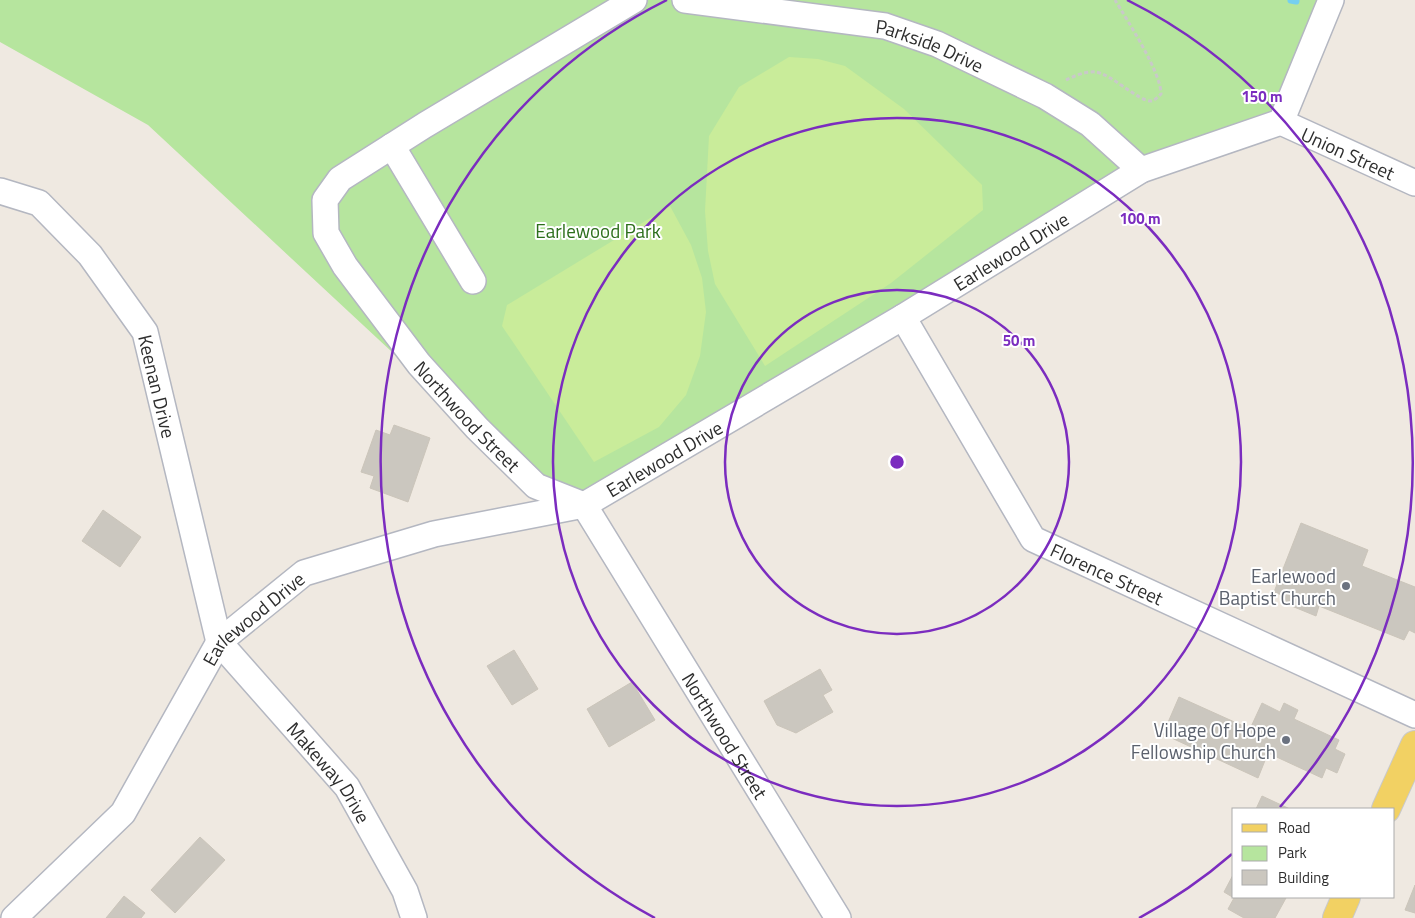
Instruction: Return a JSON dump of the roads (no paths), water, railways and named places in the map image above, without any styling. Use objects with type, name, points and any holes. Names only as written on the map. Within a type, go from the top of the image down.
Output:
[{"type":"main road","points":[[1386,808],[1415,746]]},
{"type":"main road","points":[[1337,918],[1346,898]]},
{"type":"street","name":"Northwood Street","points":[[634,0],[340,179],[325,200],[326,233],[346,266],[419,364],[477,428],[536,486],[584,505],[838,918]]},
{"type":"street","name":"Parkside Drive","points":[[685,0],[885,26],[937,44],[1045,96],[1090,124],[1141,170]]},
{"type":"street","points":[[1281,122],[1330,0]]},
{"type":"street","name":"Earlewood Drive","points":[[14,918],[123,813],[218,642],[304,573],[434,534],[584,505],[904,317],[1141,170],[1281,122]]},
{"type":"street","name":"Union Street","points":[[1281,122],[1415,183]]},
{"type":"street","points":[[392,146],[474,281]]},
{"type":"street","name":"Keenan Drive","points":[[0,191],[39,204],[90,255],[145,332],[218,642]]},
{"type":"street","name":"Florence Street","points":[[904,317],[1033,539],[1415,715]]},
{"type":"street","name":"Makeway Drive","points":[[218,642],[347,787],[405,891],[414,918]]},
{"type":"waterway","points":[[1291,0],[1296,1]]},
{"type":"place","name":"Earlewood Baptist Church","points":[[1346,586]]},
{"type":"place","name":"Village Of Hope Fellowship Church","points":[[1286,740]]},
{"type":"park label","name":"Earlewood Park","points":[[598,230]]}]
